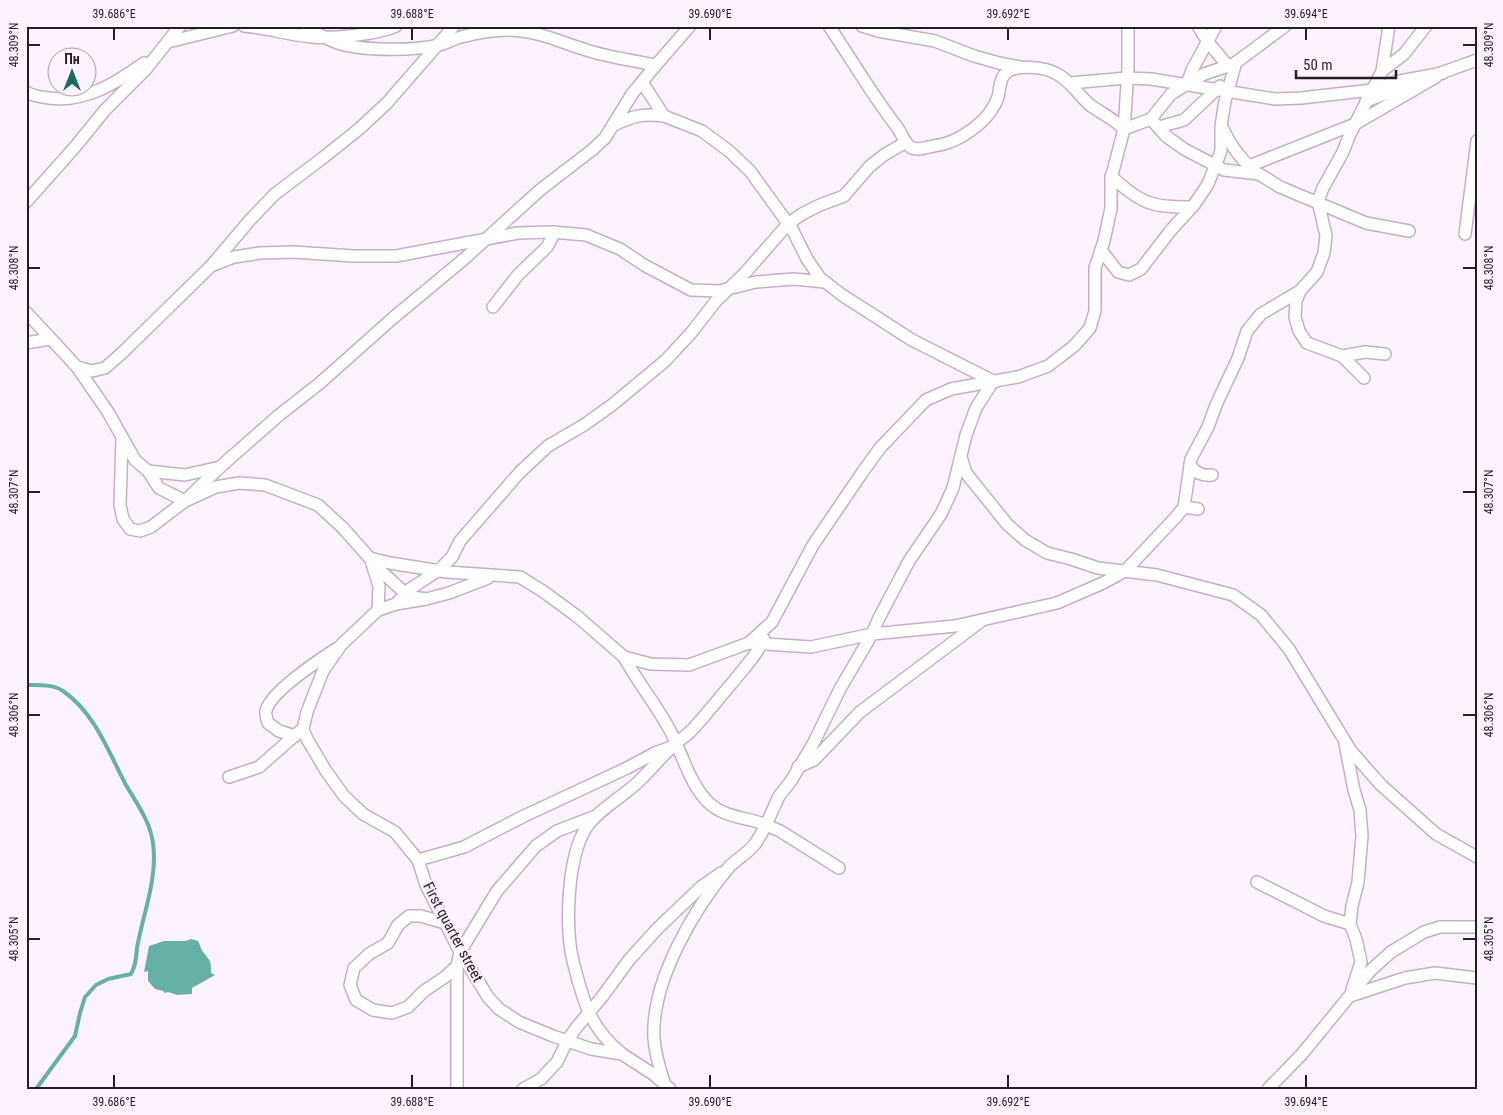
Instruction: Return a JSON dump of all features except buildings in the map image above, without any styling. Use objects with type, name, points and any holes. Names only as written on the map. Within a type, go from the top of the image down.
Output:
[{"type":"street","points":[[26,202],[105,110],[146,69],[180,26]]},
{"type":"street","points":[[26,92],[32,96],[62,100],[92,94],[119,80],[166,45],[233,26]]},
{"type":"street","points":[[244,26],[312,37],[366,34],[396,26]]},
{"type":"street","points":[[304,26],[323,36],[352,47],[389,49],[439,45],[486,32],[508,30],[529,32],[560,40],[606,56],[656,65]]},
{"type":"street","points":[[76,367],[92,371],[104,368],[211,266],[274,194],[359,129],[387,103],[454,26]]},
{"type":"street","points":[[122,439],[120,505],[123,520],[130,529],[140,531],[151,527],[186,501],[220,467],[278,416],[320,384],[540,190],[592,150],[605,138],[632,94],[690,26]]},
{"type":"street","points":[[829,26],[908,146],[915,149],[939,146],[957,140],[973,129],[998,98],[1000,83],[1005,74],[1013,69],[1022,67]]},
{"type":"street","points":[[862,26],[935,42],[982,58],[1056,72],[1070,83],[1088,103],[1124,129]]},
{"type":"street","points":[[622,1054],[608,1043],[588,1014],[571,954],[568,924],[570,893],[576,852],[586,828],[597,816],[651,771],[674,745],[690,732],[756,654],[813,544],[880,448],[926,400],[951,390],[1018,377],[1048,366],[1074,346],[1090,328],[1095,311],[1095,268],[1111,208],[1111,176],[1124,129],[1128,26]]},
{"type":"street","points":[[1198,26],[1208,42],[1232,64]]},
{"type":"street","points":[[1187,84],[1192,70],[1216,26]]},
{"type":"street","points":[[1155,123],[1171,94],[1204,74],[1232,64],[1285,26]]},
{"type":"street","points":[[624,657],[651,664],[689,665],[749,643],[811,647],[872,634],[942,628],[1057,603],[1103,583],[1124,571],[1184,507],[1191,459],[1208,427],[1248,331],[1261,314],[1300,291],[1317,272],[1324,253],[1326,236],[1318,201],[1382,71],[1389,26]]},
{"type":"street","points":[[1382,71],[1404,54],[1426,26]]},
{"type":"street","points":[[1366,101],[1477,60]]},
{"type":"street","points":[[1101,250],[1118,272],[1129,275],[1141,269],[1171,230],[1192,207],[1208,184],[1221,151],[1221,91],[1232,64]]},
{"type":"street","points":[[1070,83],[1127,78],[1187,84],[1275,99],[1372,90],[1395,82],[1444,72]]},
{"type":"street","points":[[1248,166],[1355,124],[1444,72]]},
{"type":"street","points":[[642,82],[664,116]]},
{"type":"street","points":[[1124,129],[1184,120],[1221,91]]},
{"type":"street","points":[[614,125],[630,117],[647,114],[664,116],[702,132],[729,151],[750,171],[788,224],[806,259],[820,278],[842,295],[912,340],[994,382]]},
{"type":"street","points":[[1155,123],[1166,136],[1184,149],[1224,170],[1259,174]]},
{"type":"street","points":[[1221,126],[1231,146],[1248,166],[1280,187],[1318,201],[1333,210],[1366,223],[1409,231]]},
{"type":"street","points":[[1465,234],[1477,141]]},
{"type":"street","points":[[396,604],[410,589],[439,570],[452,557],[460,541],[471,528],[520,472],[548,446],[584,425],[612,405],[665,361],[691,333],[716,301],[788,224],[814,208],[844,196],[870,166],[906,142]]},
{"type":"street","points":[[1111,176],[1136,196],[1153,205],[1170,208],[1192,207]]},
{"type":"street","points":[[211,266],[234,258],[260,253],[293,252],[354,256],[396,256],[518,233],[555,232],[586,235],[620,249],[644,265],[691,290],[719,290],[756,282],[794,279],[825,282]]},
{"type":"street","points":[[493,307],[518,275],[547,247],[555,232]]},
{"type":"street","points":[[1300,291],[1296,301],[1295,317],[1299,330],[1307,343],[1342,356],[1364,378]]},
{"type":"street","points":[[26,313],[76,367],[108,412],[135,460],[148,471],[159,488],[186,501]]},
{"type":"street","points":[[26,343],[50,339]]},
{"type":"street","points":[[1342,356],[1365,352],[1385,354]]},
{"type":"street","points":[[523,1089],[541,1079],[557,1062],[567,1041],[629,960],[657,929],[701,887],[730,867],[754,845],[766,825],[779,796],[791,781],[813,744],[909,561],[941,514],[953,488],[966,435],[976,408],[994,382]]},
{"type":"street","points":[[961,455],[966,473],[975,486],[1006,524],[1024,540],[1047,552],[1098,568],[1157,575],[1233,595],[1262,615],[1289,649],[1351,751],[1380,785],[1436,834],[1477,857]]},
{"type":"street","points":[[1190,464],[1202,476],[1212,475]]},
{"type":"street","points":[[148,471],[184,475],[220,467]]},
{"type":"street","points":[[186,501],[216,487],[239,483],[265,485],[318,505],[343,528],[382,572],[406,594],[426,600]]},
{"type":"street","points":[[1184,507],[1198,509]]},
{"type":"street","points":[[370,558],[439,570],[520,577],[544,592],[578,617],[624,657],[668,727],[674,745],[688,772],[709,803],[723,813],[766,825],[840,868]]},
{"type":"street","points":[[370,558],[379,586],[378,610]]},
{"type":"street","points":[[299,732],[279,731],[268,723],[266,712],[273,698],[310,666],[341,645],[378,610],[396,604],[426,600],[494,576]]},
{"type":"street","points":[[798,767],[814,760],[860,712],[983,620]]},
{"type":"street","points":[[749,643],[772,622]]},
{"type":"street","points":[[229,778],[259,767],[299,732],[322,671],[341,645]]},
{"type":"street","name":"First quarter street","points":[[299,732],[307,739],[326,772],[344,796],[363,814],[394,832],[418,860],[426,885],[460,952],[488,997],[499,1009],[519,1022],[567,1041],[591,1049],[622,1054],[653,1074],[667,1086]]},
{"type":"street","points":[[1344,739],[1360,810],[1362,836],[1358,882],[1350,924],[1356,939],[1361,962],[1350,996]]},
{"type":"street","points":[[418,860],[464,847],[530,812],[674,745]]},
{"type":"street","points":[[457,1089],[457,966],[460,952],[498,890],[536,846],[557,831],[597,816]]},
{"type":"street","points":[[667,1086],[656,1059],[654,1037],[655,1010],[660,988],[683,937],[701,906],[730,867]]},
{"type":"street","points":[[1257,882],[1324,916],[1350,924]]},
{"type":"street","points":[[445,923],[421,916],[409,916],[398,925],[388,943],[370,954],[354,968],[350,985],[356,1000],[374,1010],[392,1013],[408,1007],[457,966]]},
{"type":"street","points":[[1268,1089],[1302,1054],[1370,971],[1391,952],[1424,932],[1440,927],[1477,927]]},
{"type":"street","points":[[1350,996],[1404,978],[1435,973],[1477,978]]},
{"type":"shaded area","points":[[191,939],[198,941],[210,962],[211,973],[215,975],[192,988],[192,994],[177,995],[155,989],[148,981],[148,971],[144,972],[149,946],[164,941],[185,941]]},
{"type":"waterway","points":[[26,685],[45,685],[63,691],[84,710],[93,722],[146,820],[153,843],[154,856],[152,883],[135,964],[131,974],[108,979],[96,985],[85,997],[75,1036],[36,1089]]}]
